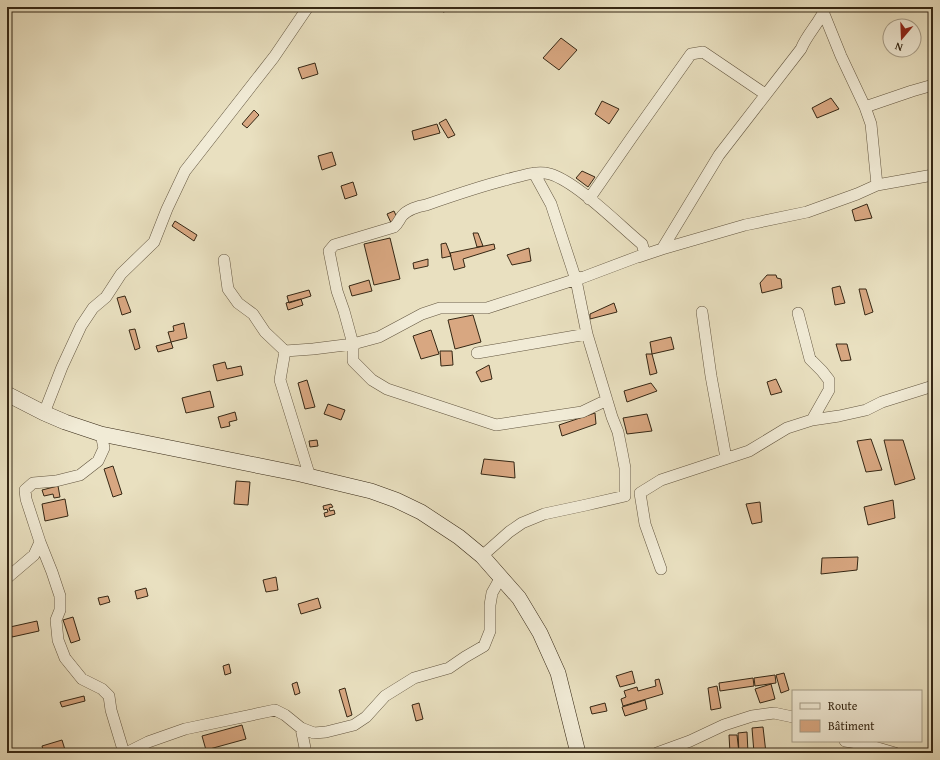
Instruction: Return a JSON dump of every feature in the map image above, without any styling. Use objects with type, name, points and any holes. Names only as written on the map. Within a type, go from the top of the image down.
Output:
[{"type":"main road","points":[[7,394],[65,422],[101,434],[310,476],[371,491],[396,500],[427,516],[459,537],[482,556],[519,598],[540,633],[558,673],[578,753]]},
{"type":"street","points":[[44,413],[62,367],[81,326],[93,308],[106,297],[121,274],[154,242],[167,209],[185,171],[274,57],[308,7]]},
{"type":"street","points":[[662,249],[719,156],[765,94],[801,49],[804,41],[825,10]]},
{"type":"street","points":[[825,10],[841,56],[866,107],[871,124],[877,185]]},
{"type":"street","points":[[589,199],[691,54],[703,52],[765,94]]},
{"type":"street","points":[[866,107],[933,85]]},
{"type":"street","points":[[534,173],[551,204],[576,280],[587,334],[618,432],[625,468],[625,496]]},
{"type":"street","points":[[576,280],[645,254],[642,244],[589,199],[566,182],[549,174],[534,173],[475,188],[426,205],[418,206],[402,216],[398,224],[394,227],[334,245],[329,251],[337,291],[353,344],[353,361],[372,380],[387,389],[496,425],[582,412],[607,400]]},
{"type":"street","points":[[224,260],[228,289],[238,303],[253,314],[265,332],[285,351],[313,350],[353,344],[379,337],[422,314],[440,308],[487,308],[576,280],[662,249],[745,225],[807,212],[877,185],[933,175]]},
{"type":"street","points":[[702,312],[726,458]]},
{"type":"street","points":[[798,313],[810,359],[829,380],[829,390],[812,420]]},
{"type":"street","points":[[477,354],[587,334]]},
{"type":"street","points":[[285,351],[280,380],[310,476]]},
{"type":"street","points":[[482,556],[509,532],[522,523],[544,514],[640,493],[661,480],[749,451],[787,428],[812,420],[866,410],[882,402],[933,386]]},
{"type":"street","points":[[101,434],[104,448],[98,462],[80,475],[56,481],[34,483],[26,490],[26,499],[60,596],[60,610],[56,620],[58,640],[64,658],[82,679],[102,689],[109,696],[110,710],[125,753],[148,742],[185,729],[275,710],[285,715],[302,728],[314,732],[326,732],[354,724],[366,717],[386,696],[414,678],[449,668],[484,646],[490,631],[490,605],[492,593],[501,577]]},
{"type":"street","points":[[640,493],[645,524],[661,569]]},
{"type":"street","points":[[7,578],[34,555],[40,542]]},
{"type":"street","points":[[658,753],[690,742],[724,725],[752,716],[774,713],[792,717]]},
{"type":"street","points":[[302,728],[306,753]]},
{"type":"street","points":[[851,742],[895,753]]},
{"type":"building","points":[[442,7],[463,7],[443,12]]},
{"type":"building","points":[[561,38],[577,50],[559,70],[543,58]]},
{"type":"building","points":[[315,63],[318,74],[302,79],[298,68]]},
{"type":"building","points":[[831,98],[839,109],[817,118],[812,108]]},
{"type":"building","points":[[602,101],[619,109],[609,124],[595,114]]},
{"type":"building","points":[[254,110],[259,115],[247,128],[242,124]]},
{"type":"building","points":[[446,119],[455,135],[448,138],[439,123]]},
{"type":"building","points":[[437,124],[440,133],[414,140],[412,131]]},
{"type":"building","points":[[332,152],[336,165],[322,170],[318,156]]},
{"type":"building","points":[[582,171],[595,177],[588,187],[576,178]]},
{"type":"building","points":[[353,182],[357,195],[345,199],[341,186]]},
{"type":"building","points":[[867,204],[872,218],[855,221],[852,210]]},
{"type":"building","points":[[394,211],[399,222],[392,225],[387,214]]},
{"type":"building","points":[[175,221],[197,235],[194,241],[172,226]]},
{"type":"building","points":[[473,233],[478,233],[483,246],[477,247]]},
{"type":"building","points":[[390,238],[400,279],[374,285],[364,244]]},
{"type":"building","points":[[446,243],[451,256],[442,258],[441,244]]},
{"type":"building","points":[[494,244],[495,249],[463,259],[465,267],[454,270],[450,253]]},
{"type":"building","points":[[529,248],[531,261],[512,265],[507,255]]},
{"type":"building","points":[[428,259],[428,266],[414,269],[413,263]]},
{"type":"building","points":[[767,275],[776,275],[777,278],[781,279],[782,288],[762,293],[760,283]]},
{"type":"building","points":[[369,280],[372,291],[352,296],[349,286]]},
{"type":"building","points":[[840,286],[845,303],[835,305],[832,288]]},
{"type":"building","points":[[859,289],[866,289],[873,312],[865,315]]},
{"type":"building","points":[[309,290],[311,296],[289,303],[287,296]]},
{"type":"building","points":[[125,296],[131,312],[122,315],[117,298]]},
{"type":"building","points":[[301,299],[303,305],[288,310],[286,303]]},
{"type":"building","points":[[614,303],[617,312],[590,319],[590,314]]},
{"type":"building","points":[[473,315],[481,342],[455,349],[448,320]]},
{"type":"building","points":[[184,323],[187,338],[171,342],[168,332],[174,331],[173,326]]},
{"type":"building","points":[[135,329],[140,348],[135,350],[129,330]]},
{"type":"building","points":[[431,330],[439,354],[421,359],[413,336]]},
{"type":"building","points":[[671,337],[674,349],[652,354],[650,342]]},
{"type":"building","points":[[171,342],[173,348],[158,352],[156,346]]},
{"type":"building","points":[[836,344],[847,344],[851,360],[841,361]]},
{"type":"building","points":[[440,351],[452,351],[453,365],[441,366]]},
{"type":"building","points":[[646,354],[652,354],[657,373],[650,375]]},
{"type":"building","points":[[225,362],[227,369],[241,366],[243,375],[217,381],[213,365]]},
{"type":"building","points":[[489,365],[492,379],[481,382],[476,372]]},
{"type":"building","points":[[776,379],[782,392],[771,395],[767,382]]},
{"type":"building","points":[[307,380],[315,407],[305,409],[298,383]]},
{"type":"building","points":[[651,383],[657,391],[627,402],[624,391]]},
{"type":"building","points":[[210,391],[214,407],[186,413],[182,398]]},
{"type":"building","points":[[328,404],[345,410],[341,420],[324,414]]},
{"type":"building","points":[[235,412],[237,420],[229,422],[230,426],[221,428],[218,417]]},
{"type":"building","points":[[595,413],[596,424],[562,436],[559,425]]},
{"type":"building","points":[[647,414],[652,431],[627,434],[623,418]]},
{"type":"building","points":[[871,439],[882,470],[866,472],[857,441]]},
{"type":"building","points":[[317,440],[318,446],[310,447],[309,441]]},
{"type":"building","points":[[884,440],[903,440],[915,479],[895,485]]},
{"type":"building","points":[[484,459],[514,462],[515,478],[481,474]]},
{"type":"building","points":[[113,466],[122,494],[113,497],[104,469]]},
{"type":"building","points":[[236,481],[250,482],[248,505],[234,504]]},
{"type":"building","points":[[58,486],[60,497],[54,498],[53,494],[44,496],[42,490]]},
{"type":"building","points":[[65,499],[68,516],[45,521],[42,504]]},
{"type":"building","points":[[893,500],[895,518],[868,525],[864,507]]},
{"type":"building","points":[[760,502],[762,522],[752,524],[746,504]]},
{"type":"building","points":[[331,504],[333,507],[329,508],[330,511],[334,510],[335,514],[325,517],[324,513],[328,512],[327,509],[324,510],[323,506]]},
{"type":"building","points":[[858,557],[857,570],[821,574],[822,558]]},
{"type":"building","points":[[276,577],[278,590],[266,592],[263,580]]},
{"type":"building","points":[[146,588],[148,596],[137,599],[135,591]]},
{"type":"building","points":[[108,596],[110,602],[100,605],[98,598]]},
{"type":"building","points":[[318,598],[321,608],[301,614],[298,604]]},
{"type":"building","points":[[73,617],[80,640],[71,643],[63,620]]},
{"type":"building","points":[[37,621],[39,631],[12,637],[10,627]]},
{"type":"building","points":[[229,664],[231,673],[225,675],[223,666]]},
{"type":"building","points":[[632,671],[635,683],[620,687],[616,676]]},
{"type":"building","points":[[784,673],[789,690],[781,693],[776,675]]},
{"type":"building","points":[[775,675],[776,683],[755,686],[754,678]]},
{"type":"building","points":[[753,678],[754,686],[720,691],[719,683]]},
{"type":"building","points":[[659,679],[663,694],[623,706],[621,699],[626,697],[624,691],[637,687],[638,691],[656,686],[655,680]]},
{"type":"building","points":[[297,682],[300,693],[295,695],[292,684]]},
{"type":"building","points":[[771,684],[775,699],[760,703],[755,689]]},
{"type":"building","points":[[717,686],[721,708],[711,710],[708,688]]},
{"type":"building","points":[[345,688],[352,715],[347,717],[339,690]]},
{"type":"building","points":[[84,696],[85,701],[62,707],[60,702]]},
{"type":"building","points":[[645,700],[647,709],[625,716],[622,707]]},
{"type":"building","points":[[419,703],[423,719],[416,721],[412,705]]},
{"type":"building","points":[[605,703],[607,711],[592,714],[590,707]]},
{"type":"building","points":[[242,725],[246,739],[206,750],[202,736]]},
{"type":"building","points":[[763,727],[766,753],[754,753],[752,728]]},
{"type":"building","points":[[747,732],[748,753],[739,753],[738,733]]},
{"type":"building","points":[[729,735],[737,735],[739,753],[730,753]]},
{"type":"building","points":[[62,740],[66,753],[44,753],[42,746]]}]
